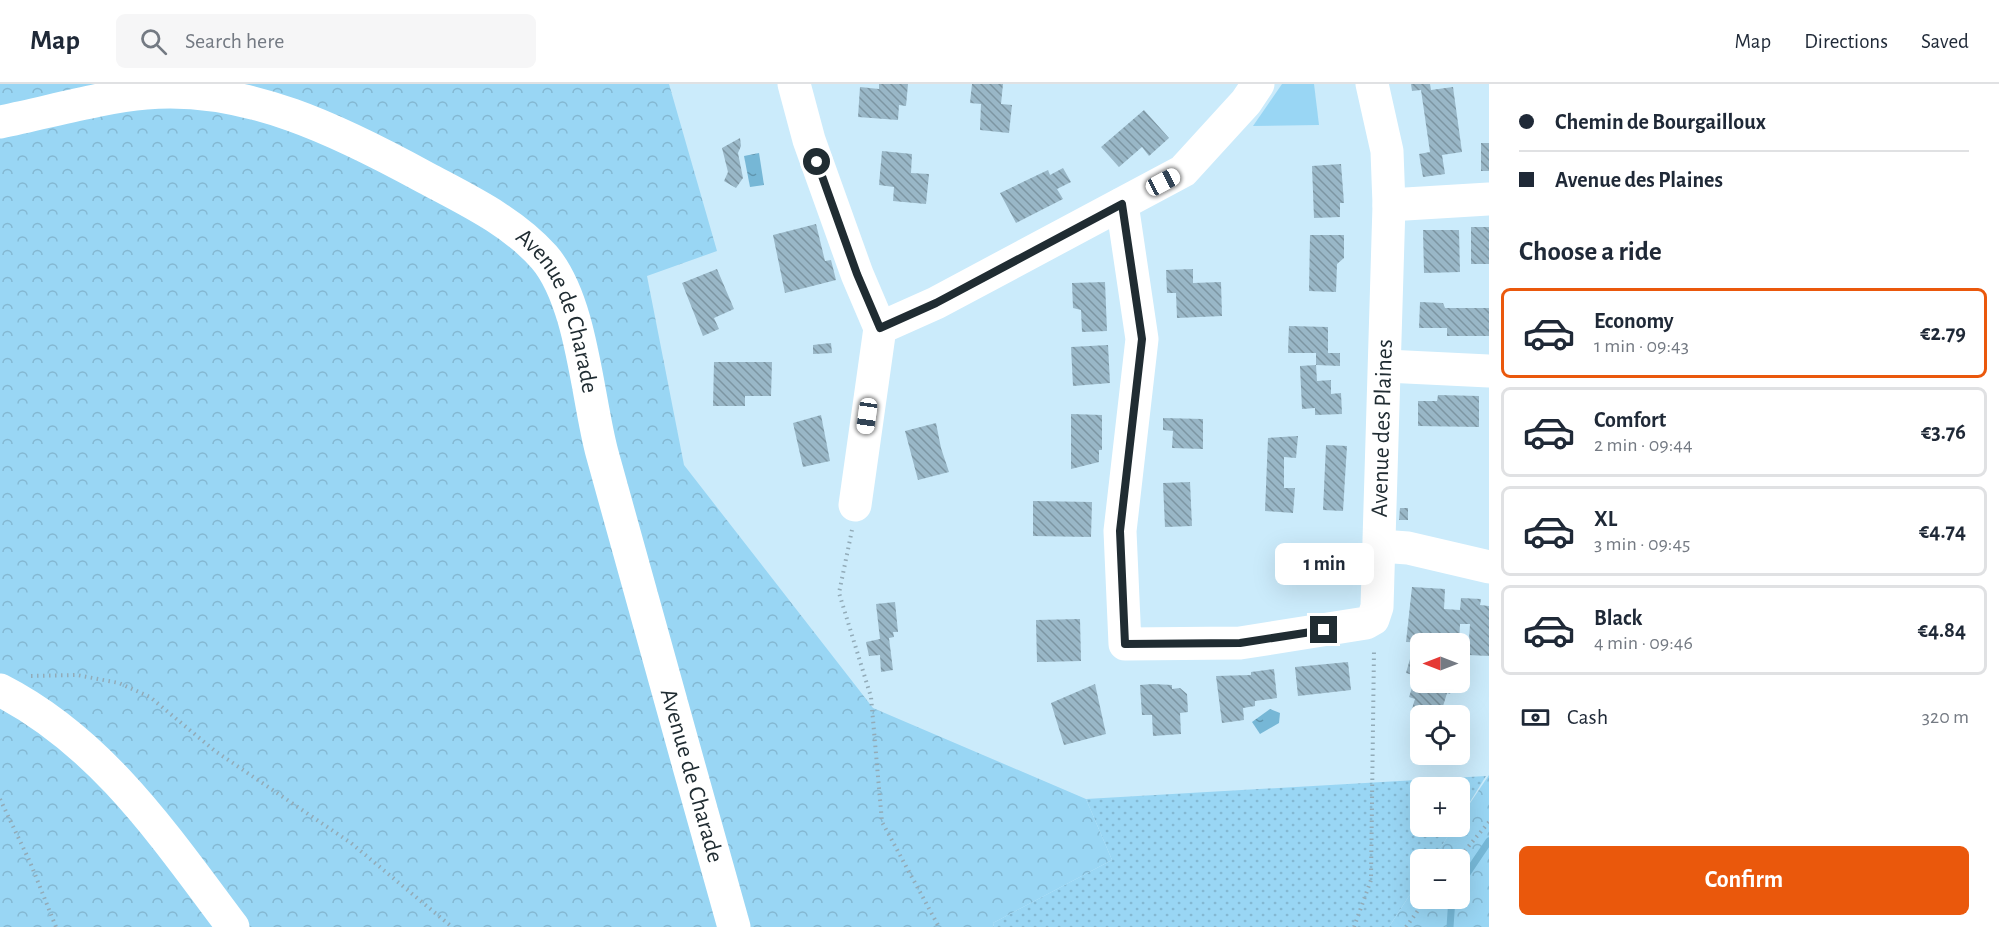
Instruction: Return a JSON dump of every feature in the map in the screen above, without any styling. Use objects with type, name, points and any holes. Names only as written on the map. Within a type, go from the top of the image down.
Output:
[{"type":"street","points":[[794,84],[809,140],[857,274],[880,328],[855,505]]},
{"type":"street","points":[[880,328],[936,303],[1183,171],[1246,102],[1258,84]]},
{"type":"street","name":"Avenue des Plaines","points":[[1372,84],[1387,150],[1389,205],[1380,546],[1377,607],[1373,619]]},
{"type":"street","name":"Avenue de Charade","points":[[0,122],[146,93],[198,94],[254,102],[351,137],[497,217],[544,257],[561,286],[572,314],[601,449],[734,927]]},
{"type":"street","points":[[1389,205],[1489,199]]},
{"type":"street","points":[[1122,204],[1142,339],[1120,531],[1125,644],[1240,643],[1366,623],[1373,619]]},
{"type":"street","points":[[1386,366],[1489,371]]},
{"type":"street","points":[[1380,546],[1408,548],[1489,567]]},
{"type":"street","points":[[2,692],[25,703],[65,731],[107,769],[170,842],[233,927]]},
{"type":"path","points":[[855,505],[839,593],[871,698],[882,822],[939,927]]},
{"type":"path","points":[[1354,927],[1371,880],[1373,619]]},
{"type":"path","points":[[2,692],[36,675],[77,675],[119,683],[150,697],[215,751],[351,843],[452,927]]},
{"type":"path","points":[[0,800],[30,862],[56,927]]},
{"type":"path","points":[[1466,849],[1489,822]]},
{"type":"path","points":[[1406,927],[1419,909]]},
{"type":"green space","points":[[0,84],[669,84],[717,251],[647,276],[684,465],[873,708],[1086,799],[1112,860],[993,923],[994,927],[0,927]]},
{"type":"green space","points":[[1282,84],[1314,84],[1319,125],[1253,126]]},
{"type":"green space","points":[[1489,775],[1489,927],[1389,927],[1410,894],[1410,909],[1470,909],[1470,849],[1440,849],[1447,837],[1470,837],[1470,803]]},
{"type":"green space","points":[[1486,776],[1470,802],[1470,777]]},
{"type":"green space","points":[[1410,780],[1410,837],[1447,837],[1440,849],[1410,849],[1410,894],[1389,927],[994,927],[993,923],[1112,860],[1086,799]]},
{"type":"water","points":[[759,153],[764,185],[750,187],[744,156]]},
{"type":"water","points":[[1270,709],[1280,713],[1279,723],[1260,734],[1252,722]]},
{"type":"building","points":[[879,84],[908,84],[906,106],[899,105],[898,120],[858,117],[860,87],[879,89]]},
{"type":"building","points":[[972,84],[1003,84],[1001,104],[1012,105],[1009,133],[980,130],[981,104],[970,103]]},
{"type":"building","points":[[1411,84],[1430,84],[1431,90],[1453,87],[1462,152],[1442,155],[1445,174],[1423,177],[1419,154],[1430,152],[1421,90],[1412,91]]},
{"type":"building","points":[[1144,110],[1169,138],[1149,156],[1142,147],[1119,167],[1101,147]]},
{"type":"building","points":[[740,138],[741,146],[738,153],[743,178],[736,188],[724,181],[728,172],[722,148]]},
{"type":"building","points":[[1481,143],[1489,143],[1489,171],[1481,171]]},
{"type":"building","points":[[882,151],[912,154],[911,173],[929,174],[926,204],[893,201],[894,187],[879,185]]},
{"type":"building","points":[[1341,164],[1344,203],[1340,203],[1340,217],[1314,218],[1312,166]]},
{"type":"building","points":[[1063,168],[1071,182],[1057,189],[1063,199],[1016,223],[1000,193],[1048,170],[1050,175]]},
{"type":"building","points":[[816,224],[825,261],[831,260],[836,280],[785,293],[773,235]]},
{"type":"building","points":[[1471,227],[1489,227],[1489,264],[1471,264]]},
{"type":"building","points":[[1423,230],[1459,230],[1460,272],[1424,273]]},
{"type":"building","points":[[1310,235],[1344,235],[1344,258],[1337,264],[1336,292],[1309,291]]},
{"type":"building","points":[[717,269],[734,309],[714,318],[719,329],[703,336],[682,283]]},
{"type":"building","points":[[1193,269],[1193,283],[1221,282],[1222,316],[1177,318],[1176,293],[1167,293],[1166,270]]},
{"type":"building","points":[[1105,282],[1107,331],[1082,332],[1081,310],[1073,308],[1072,283]]},
{"type":"building","points":[[1420,302],[1443,303],[1445,308],[1489,308],[1489,336],[1447,336],[1447,328],[1419,328]]},
{"type":"building","points":[[1289,326],[1328,327],[1328,353],[1340,353],[1340,366],[1316,365],[1316,353],[1288,353]]},
{"type":"building","points":[[831,343],[832,353],[813,354],[813,345]]},
{"type":"building","points":[[1108,345],[1110,383],[1073,386],[1071,347]]},
{"type":"building","points":[[714,362],[772,362],[771,396],[745,396],[745,406],[713,406]]},
{"type":"building","points":[[1316,365],[1317,381],[1331,380],[1331,394],[1341,393],[1342,414],[1315,415],[1315,408],[1302,409],[1300,366]]},
{"type":"building","points":[[1438,395],[1479,396],[1479,427],[1418,426],[1418,401],[1437,401]]},
{"type":"building","points":[[1071,414],[1102,415],[1102,450],[1099,450],[1099,462],[1071,469]]},
{"type":"building","points":[[821,415],[830,461],[803,467],[793,423]]},
{"type":"building","points":[[1163,418],[1203,419],[1203,449],[1172,448],[1173,431],[1163,430]]},
{"type":"building","points":[[936,423],[949,472],[918,480],[905,431]]},
{"type":"building","points":[[1298,436],[1296,458],[1284,457],[1284,488],[1295,488],[1293,513],[1265,511],[1268,438]]},
{"type":"building","points":[[1326,445],[1347,446],[1343,511],[1323,510]]},
{"type":"building","points":[[1190,482],[1192,526],[1165,527],[1163,483]]},
{"type":"building","points":[[1033,501],[1092,502],[1091,537],[1033,536]]},
{"type":"building","points":[[1400,508],[1408,508],[1408,520],[1399,520]]},
{"type":"building","points":[[1412,587],[1445,589],[1444,609],[1460,610],[1461,598],[1481,599],[1480,605],[1489,606],[1489,656],[1470,655],[1470,624],[1460,624],[1460,633],[1410,633],[1410,642],[1406,642]]},
{"type":"building","points":[[895,602],[898,632],[893,632],[894,637],[889,638],[893,670],[881,672],[880,655],[869,656],[866,642],[880,639],[876,604]]},
{"type":"building","points":[[1080,619],[1081,661],[1037,662],[1036,620]]},
{"type":"building","points":[[1410,659],[1410,674],[1406,673]]},
{"type":"building","points":[[1348,662],[1351,690],[1298,696],[1295,667]]},
{"type":"building","points":[[1274,669],[1277,698],[1255,701],[1255,706],[1243,708],[1244,720],[1222,723],[1216,676],[1251,675],[1251,672]]},
{"type":"building","points":[[1095,684],[1106,734],[1064,745],[1051,703]]},
{"type":"building","points":[[1140,685],[1172,685],[1172,689],[1180,688],[1187,694],[1188,712],[1180,713],[1181,734],[1153,736],[1152,715],[1142,715]]},
{"type":"building","points":[[1410,693],[1447,693],[1443,705],[1413,705],[1415,699],[1409,697]]},
{"type":"waterway","points":[[1470,869],[1489,841]]},
{"type":"waterway","points":[[1450,927],[1451,909]]},
{"type":"route","points":[[817,162],[857,274],[880,328],[936,303],[1122,204],[1142,339],[1120,531],[1125,644],[1240,643],[1324,630]]}]
